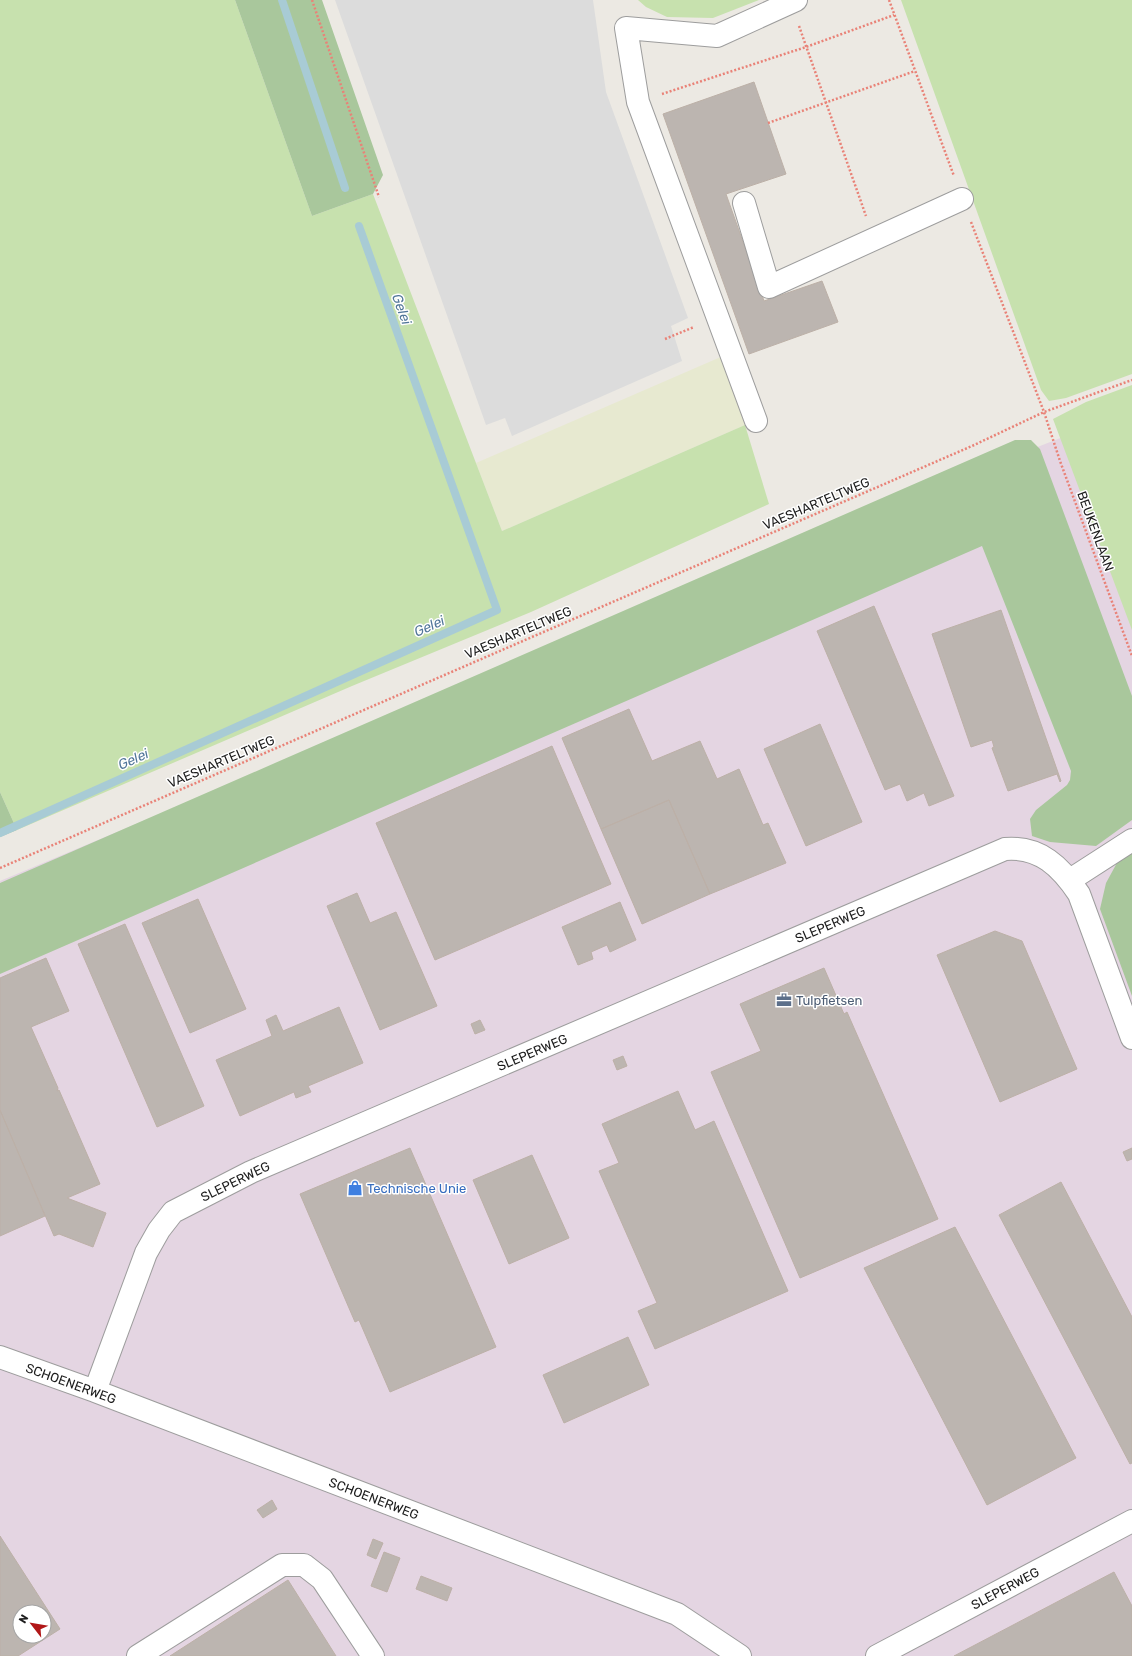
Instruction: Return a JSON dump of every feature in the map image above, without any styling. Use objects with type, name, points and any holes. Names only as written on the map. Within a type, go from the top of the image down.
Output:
[{"type":"street","points":[[756,421],[638,102],[626,28],[717,36],[793,2]]},
{"type":"street","points":[[744,203],[769,287],[962,199]]},
{"type":"street","points":[[1070,880],[1132,840]]},
{"type":"street","name":"SLEPERWEG","points":[[95,1391],[146,1253],[159,1230],[173,1212],[258,1169],[1005,849],[1020,848],[1035,853],[1055,864],[1070,880],[1079,894],[1132,1038]]},
{"type":"street","name":"SCHOENERWEG","points":[[0,1357],[95,1391],[678,1614],[740,1656]]},
{"type":"street","name":"SLEPERWEG","points":[[878,1656],[1132,1520]]},
{"type":"street","points":[[138,1656],[282,1565],[304,1565],[322,1579],[373,1656]]},
{"type":"path","points":[[312,0],[379,197]]},
{"type":"path","points":[[793,2],[806,47],[874,239]]},
{"type":"path","points":[[638,102],[806,47],[894,15]]},
{"type":"path","points":[[768,123],[826,104],[915,71]]},
{"type":"path","points":[[665,339],[718,318]]},
{"type":"path","name":"VAESHARTELTWEG","points":[[0,868],[972,446],[1044,412],[1132,380]]},
{"type":"path","name":"BEUKENLAAN","points":[[1044,412],[1060,461],[1132,656]]},
{"type":"shaded area","points":[[335,0],[593,0],[606,92],[688,318],[671,326],[682,361],[512,436],[505,418],[486,425]]},
{"type":"shaded area","points":[[1132,410],[1132,1656],[0,1656],[0,881],[1017,455]]},
{"type":"green space","points":[[0,0],[235,0],[312,216],[373,194],[502,531],[745,425],[769,504],[531,612],[352,686],[17,830],[0,792]]},
{"type":"green space","points":[[235,0],[322,0],[383,175],[373,194],[312,216]]},
{"type":"green space","points":[[638,0],[759,0],[713,18],[667,17],[646,7]]},
{"type":"green space","points":[[901,0],[1132,0],[1132,374],[1066,398],[1049,401],[1041,390]]},
{"type":"green space","points":[[723,356],[745,425],[502,531],[476,463]]},
{"type":"green space","points":[[1132,385],[1132,630],[1053,419],[1086,402]]},
{"type":"green space","points":[[1015,440],[1031,440],[1040,449],[1132,696],[1132,820],[1096,846],[1050,842],[1032,836],[1030,819],[1036,810],[1067,785],[1070,780],[1071,771],[982,546],[0,974],[0,883]]},
{"type":"green space","points":[[0,792],[17,830],[0,837]]},
{"type":"green space","points":[[1132,850],[1132,996],[1100,909],[1106,883],[1119,859]]},
{"type":"building","points":[[754,82],[786,174],[726,194],[764,301],[822,281],[838,322],[749,354],[663,114]]},
{"type":"building","points":[[874,606],[954,796],[929,806],[924,793],[907,801],[900,784],[885,790],[817,631]]},
{"type":"building","points":[[1001,610],[1061,781],[1060,782],[1057,774],[1008,791],[992,748],[994,747],[992,740],[971,747],[932,634]]},
{"type":"building","points":[[629,709],[652,761],[700,741],[717,779],[739,769],[763,825],[768,823],[786,863],[710,894],[669,800],[601,829],[562,738]]},
{"type":"building","points":[[820,724],[862,822],[806,846],[764,749]]},
{"type":"building","points":[[552,746],[611,884],[435,960],[376,823]]},
{"type":"building","points":[[669,800],[710,894],[642,924],[601,829]]},
{"type":"building","points":[[357,893],[370,923],[396,912],[437,1006],[380,1030],[327,906]]},
{"type":"building","points":[[198,899],[246,1009],[190,1033],[142,923]]},
{"type":"building","points":[[620,902],[636,940],[610,952],[607,945],[591,952],[593,959],[578,965],[562,927]]},
{"type":"building","points":[[125,924],[204,1106],[157,1127],[78,944]]},
{"type":"building","points":[[995,931],[1022,941],[1077,1069],[1000,1102],[937,955]]},
{"type":"building","points":[[46,958],[69,1011],[31,1027],[58,1088],[57,1091],[59,1090],[100,1184],[67,1198],[106,1213],[93,1247],[59,1234],[54,1236],[0,1110],[0,978]]},
{"type":"building","points":[[824,968],[844,1014],[847,1012],[938,1219],[800,1278],[711,1072],[761,1051],[740,1004]]},
{"type":"building","points":[[339,1007],[363,1063],[308,1086],[311,1092],[296,1098],[294,1092],[240,1116],[216,1060],[272,1036],[266,1020],[276,1015],[283,1031]]},
{"type":"building","points":[[480,1020],[485,1030],[475,1034],[471,1024]]},
{"type":"building","points":[[623,1056],[627,1066],[617,1070],[613,1060]]},
{"type":"building","points":[[678,1091],[695,1130],[714,1121],[788,1291],[655,1349],[638,1311],[657,1303],[599,1171],[619,1163],[602,1124]]},
{"type":"building","points":[[0,1110],[45,1216],[0,1236]]},
{"type":"building","points":[[410,1148],[496,1347],[390,1392],[359,1320],[355,1322],[300,1194]]},
{"type":"building","points":[[1132,1148],[1132,1159],[1127,1161],[1123,1152]]},
{"type":"building","points":[[532,1155],[569,1238],[509,1264],[473,1180]]},
{"type":"building","points":[[1061,1182],[1132,1317],[1132,1463],[1130,1464],[999,1215]]},
{"type":"building","points":[[955,1227],[1076,1458],[987,1505],[864,1268]]},
{"type":"building","points":[[628,1337],[649,1385],[564,1423],[543,1375]]},
{"type":"building","points":[[272,1500],[277,1509],[263,1518],[257,1510]]},
{"type":"building","points":[[0,1536],[44,1604],[12,1604],[12,1644],[37,1644],[18,1656],[0,1656]]},
{"type":"building","points":[[373,1539],[383,1543],[376,1559],[367,1555]]},
{"type":"building","points":[[384,1552],[400,1558],[387,1592],[371,1586]]},
{"type":"building","points":[[1114,1572],[1132,1606],[1132,1656],[954,1656]]},
{"type":"building","points":[[421,1576],[452,1588],[447,1601],[416,1589]]},
{"type":"building","points":[[288,1580],[336,1656],[170,1656]]},
{"type":"building","points":[[52,1617],[60,1629],[52,1634]]},
{"type":"waterway","name":"Gelei","points":[[282,0],[345,188]]},
{"type":"waterway","name":"Gelei","points":[[0,833],[497,610],[359,226]]},
{"type":"place","name":"Tulpfietsen","points":[[784,1000]]},
{"type":"place","name":"Technische Unie","points":[[355,1188]]}]
